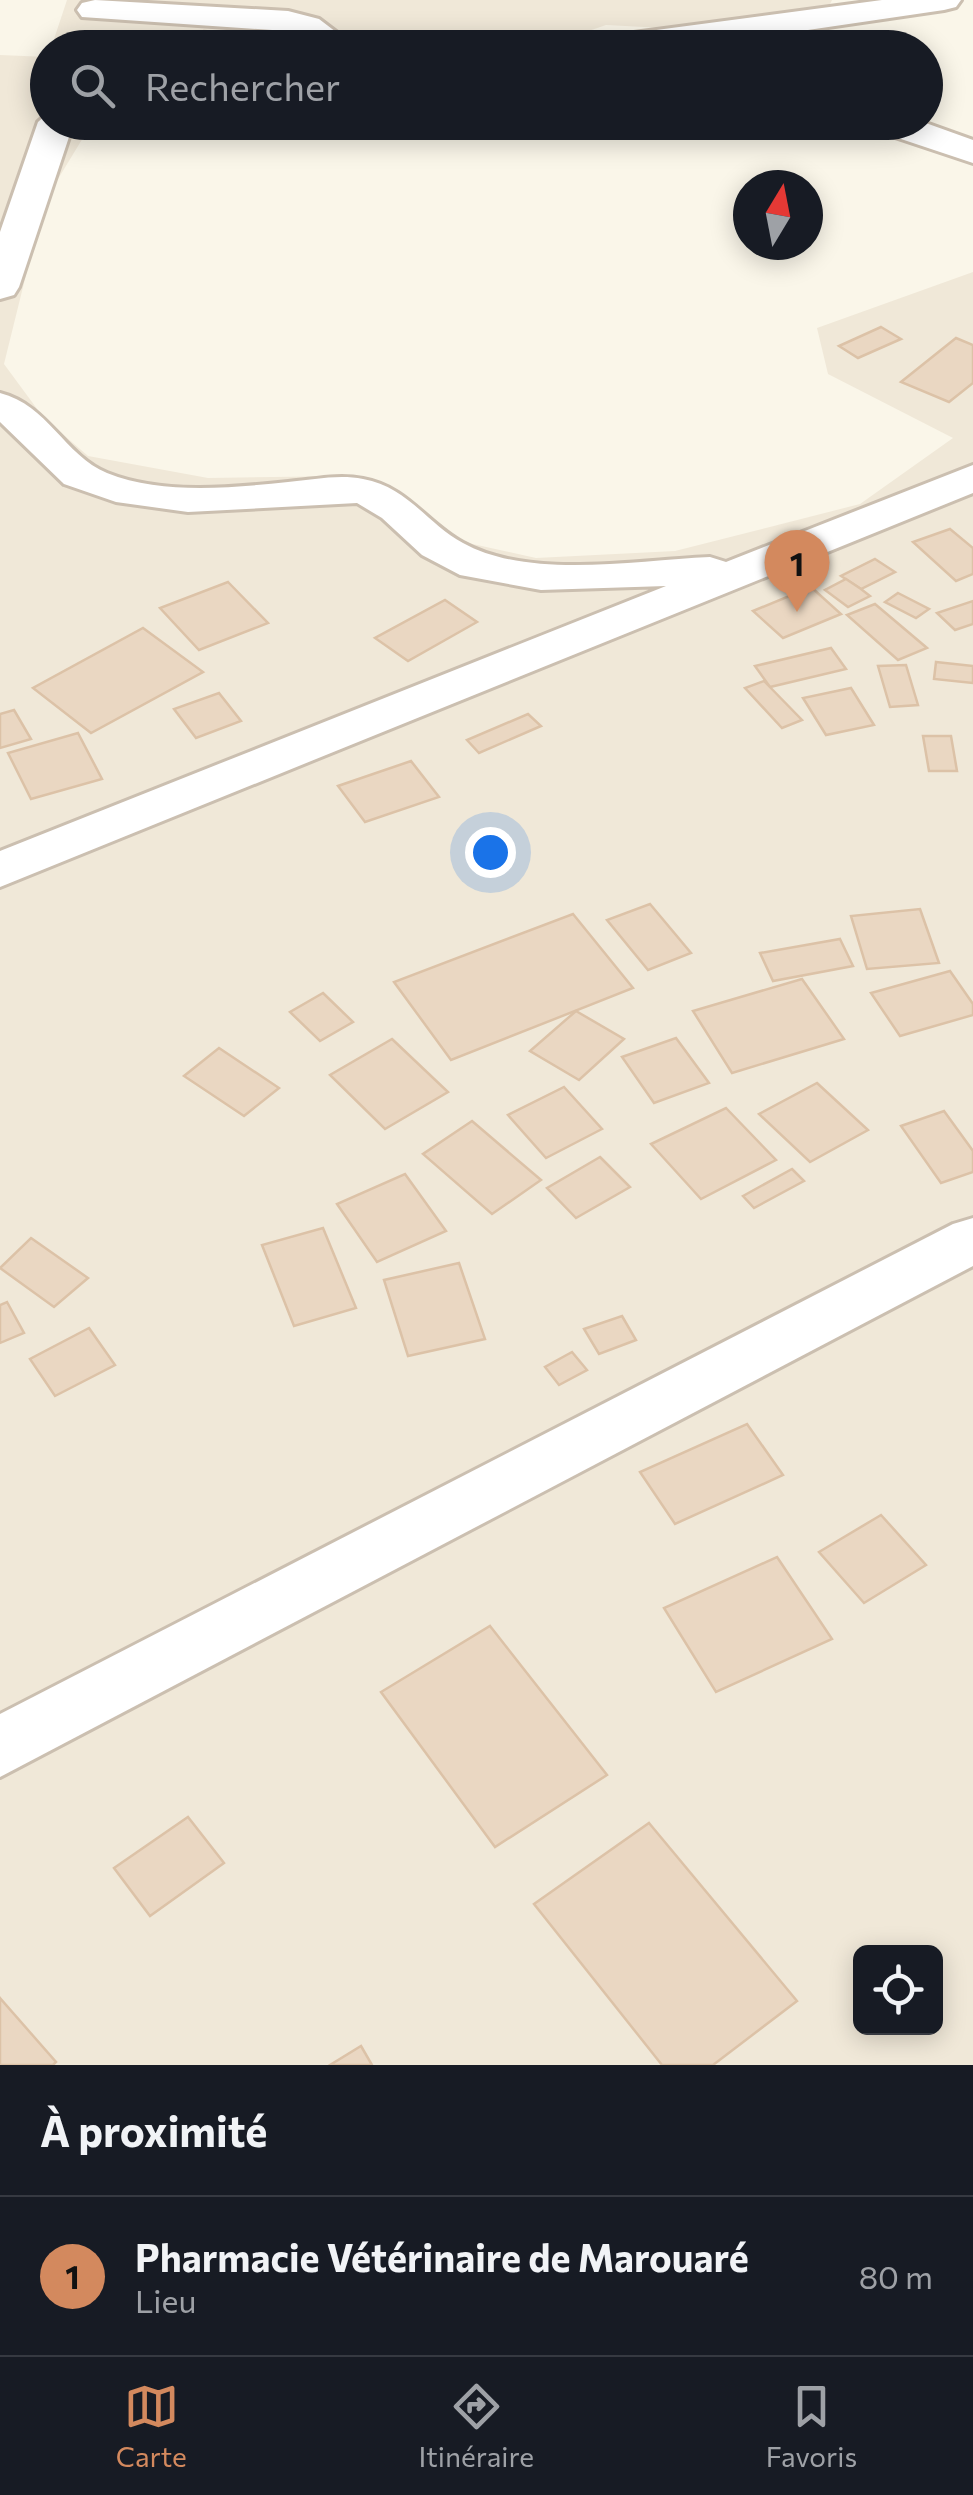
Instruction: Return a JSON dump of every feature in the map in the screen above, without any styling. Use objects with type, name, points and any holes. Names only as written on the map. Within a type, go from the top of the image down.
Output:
[{"type":"street","points":[[745,30],[944,0]]},
{"type":"street","points":[[88,30],[96,5],[288,20],[313,30]]},
{"type":"street","points":[[0,287],[50,140]]},
{"type":"street","points":[[939,140],[973,152]]},
{"type":"street","points":[[0,404],[45,440],[66,467],[88,480],[154,499],[223,500],[360,490],[388,503],[448,553],[484,567],[582,575],[747,569]]},
{"type":"street","points":[[0,870],[973,478]]},
{"type":"street","points":[[0,1746],[973,1240]]},
{"type":"shaded area","points":[[67,0],[832,0],[817,30],[606,25],[591,30],[57,30]]},
{"type":"shaded area","points":[[0,55],[30,56],[30,140],[82,140],[44,202],[4,364],[43,417],[88,456],[208,478],[348,476],[407,496],[459,541],[536,558],[675,551],[860,504],[953,438],[828,374],[817,328],[973,272],[973,2065],[0,2065]]},
{"type":"building","points":[[881,327],[901,339],[858,358],[839,346]]},
{"type":"building","points":[[956,338],[973,345],[973,383],[949,402],[901,382]]},
{"type":"building","points":[[950,529],[973,548],[973,574],[956,581],[913,542]]},
{"type":"building","points":[[875,559],[895,572],[861,589],[841,576]]},
{"type":"building","points":[[846,579],[870,596],[848,607],[825,590]]},
{"type":"building","points":[[228,582],[268,623],[199,650],[160,608]]},
{"type":"building","points":[[811,587],[841,614],[783,638],[753,611]]},
{"type":"building","points":[[898,593],[929,609],[916,618],[885,602]]},
{"type":"building","points":[[445,600],[477,622],[408,661],[375,638]]},
{"type":"building","points":[[973,601],[973,624],[955,630],[937,613]]},
{"type":"building","points":[[875,604],[927,648],[898,660],[847,615]]},
{"type":"building","points":[[143,628],[203,672],[91,733],[33,688]]},
{"type":"building","points":[[831,648],[846,669],[770,687],[755,666]]},
{"type":"building","points":[[936,662],[973,666],[973,683],[934,679]]},
{"type":"building","points":[[906,665],[918,705],[890,707],[878,666]]},
{"type":"building","points":[[764,681],[802,720],[782,728],[745,688]]},
{"type":"building","points":[[851,688],[874,725],[826,735],[803,698]]},
{"type":"building","points":[[219,693],[241,721],[196,738],[174,709]]},
{"type":"building","points":[[14,710],[31,739],[0,748],[0,714]]},
{"type":"building","points":[[528,714],[541,726],[479,753],[467,740]]},
{"type":"building","points":[[78,733],[102,779],[31,799],[8,753]]},
{"type":"building","points":[[923,736],[951,736],[957,771],[929,771]]},
{"type":"building","points":[[411,761],[439,797],[365,822],[338,786]]},
{"type":"building","points":[[650,904],[691,953],[648,970],[607,920]]},
{"type":"building","points":[[920,909],[939,963],[867,969],[851,916]]},
{"type":"building","points":[[573,914],[633,988],[451,1060],[394,982]]},
{"type":"building","points":[[840,939],[853,966],[773,981],[760,953]]},
{"type":"building","points":[[950,971],[973,1004],[973,1015],[900,1036],[871,993]]},
{"type":"building","points":[[802,979],[844,1039],[732,1073],[693,1011]]},
{"type":"building","points":[[323,993],[353,1022],[320,1041],[290,1012]]},
{"type":"building","points":[[576,1011],[624,1039],[579,1080],[530,1051]]},
{"type":"building","points":[[676,1038],[709,1083],[654,1103],[622,1057]]},
{"type":"building","points":[[392,1039],[448,1092],[385,1129],[330,1075]]},
{"type":"building","points":[[219,1048],[279,1088],[244,1116],[184,1076]]},
{"type":"building","points":[[817,1083],[868,1130],[810,1162],[759,1114]]},
{"type":"building","points":[[564,1087],[602,1129],[546,1158],[508,1115]]},
{"type":"building","points":[[726,1108],[776,1160],[701,1199],[651,1144]]},
{"type":"building","points":[[944,1111],[973,1151],[973,1172],[941,1183],[901,1126]]},
{"type":"building","points":[[472,1121],[541,1180],[492,1214],[423,1154]]},
{"type":"building","points":[[600,1157],[630,1187],[576,1218],[547,1188]]},
{"type":"building","points":[[792,1169],[804,1181],[754,1208],[743,1196]]},
{"type":"building","points":[[405,1174],[446,1231],[377,1262],[337,1204]]},
{"type":"building","points":[[323,1228],[356,1308],[294,1326],[262,1245]]},
{"type":"building","points":[[31,1238],[88,1278],[54,1307],[0,1268]]},
{"type":"building","points":[[459,1263],[485,1339],[408,1356],[384,1280]]},
{"type":"building","points":[[7,1302],[24,1333],[0,1343],[0,1305]]},
{"type":"building","points":[[622,1316],[636,1340],[599,1354],[584,1329]]},
{"type":"building","points":[[89,1328],[115,1365],[55,1396],[30,1359]]},
{"type":"building","points":[[572,1352],[587,1370],[559,1385],[545,1367]]},
{"type":"building","points":[[747,1424],[783,1475],[675,1524],[640,1472]]},
{"type":"building","points":[[881,1515],[926,1565],[864,1603],[819,1552]]},
{"type":"building","points":[[777,1557],[832,1639],[716,1692],[664,1608]]},
{"type":"building","points":[[490,1626],[607,1775],[495,1847],[381,1692]]},
{"type":"building","points":[[188,1817],[224,1863],[150,1916],[114,1868]]},
{"type":"building","points":[[649,1823],[797,2001],[713,2065],[662,2065],[534,1904]]},
{"type":"building","points":[[0,1998],[56,2062],[53,2065],[0,2065]]},
{"type":"building","points":[[361,2046],[372,2065],[330,2065]]},
{"type":"place","name":"Pharmacie Vétérinaire de Marouaré","points":[[797,612]]}]
